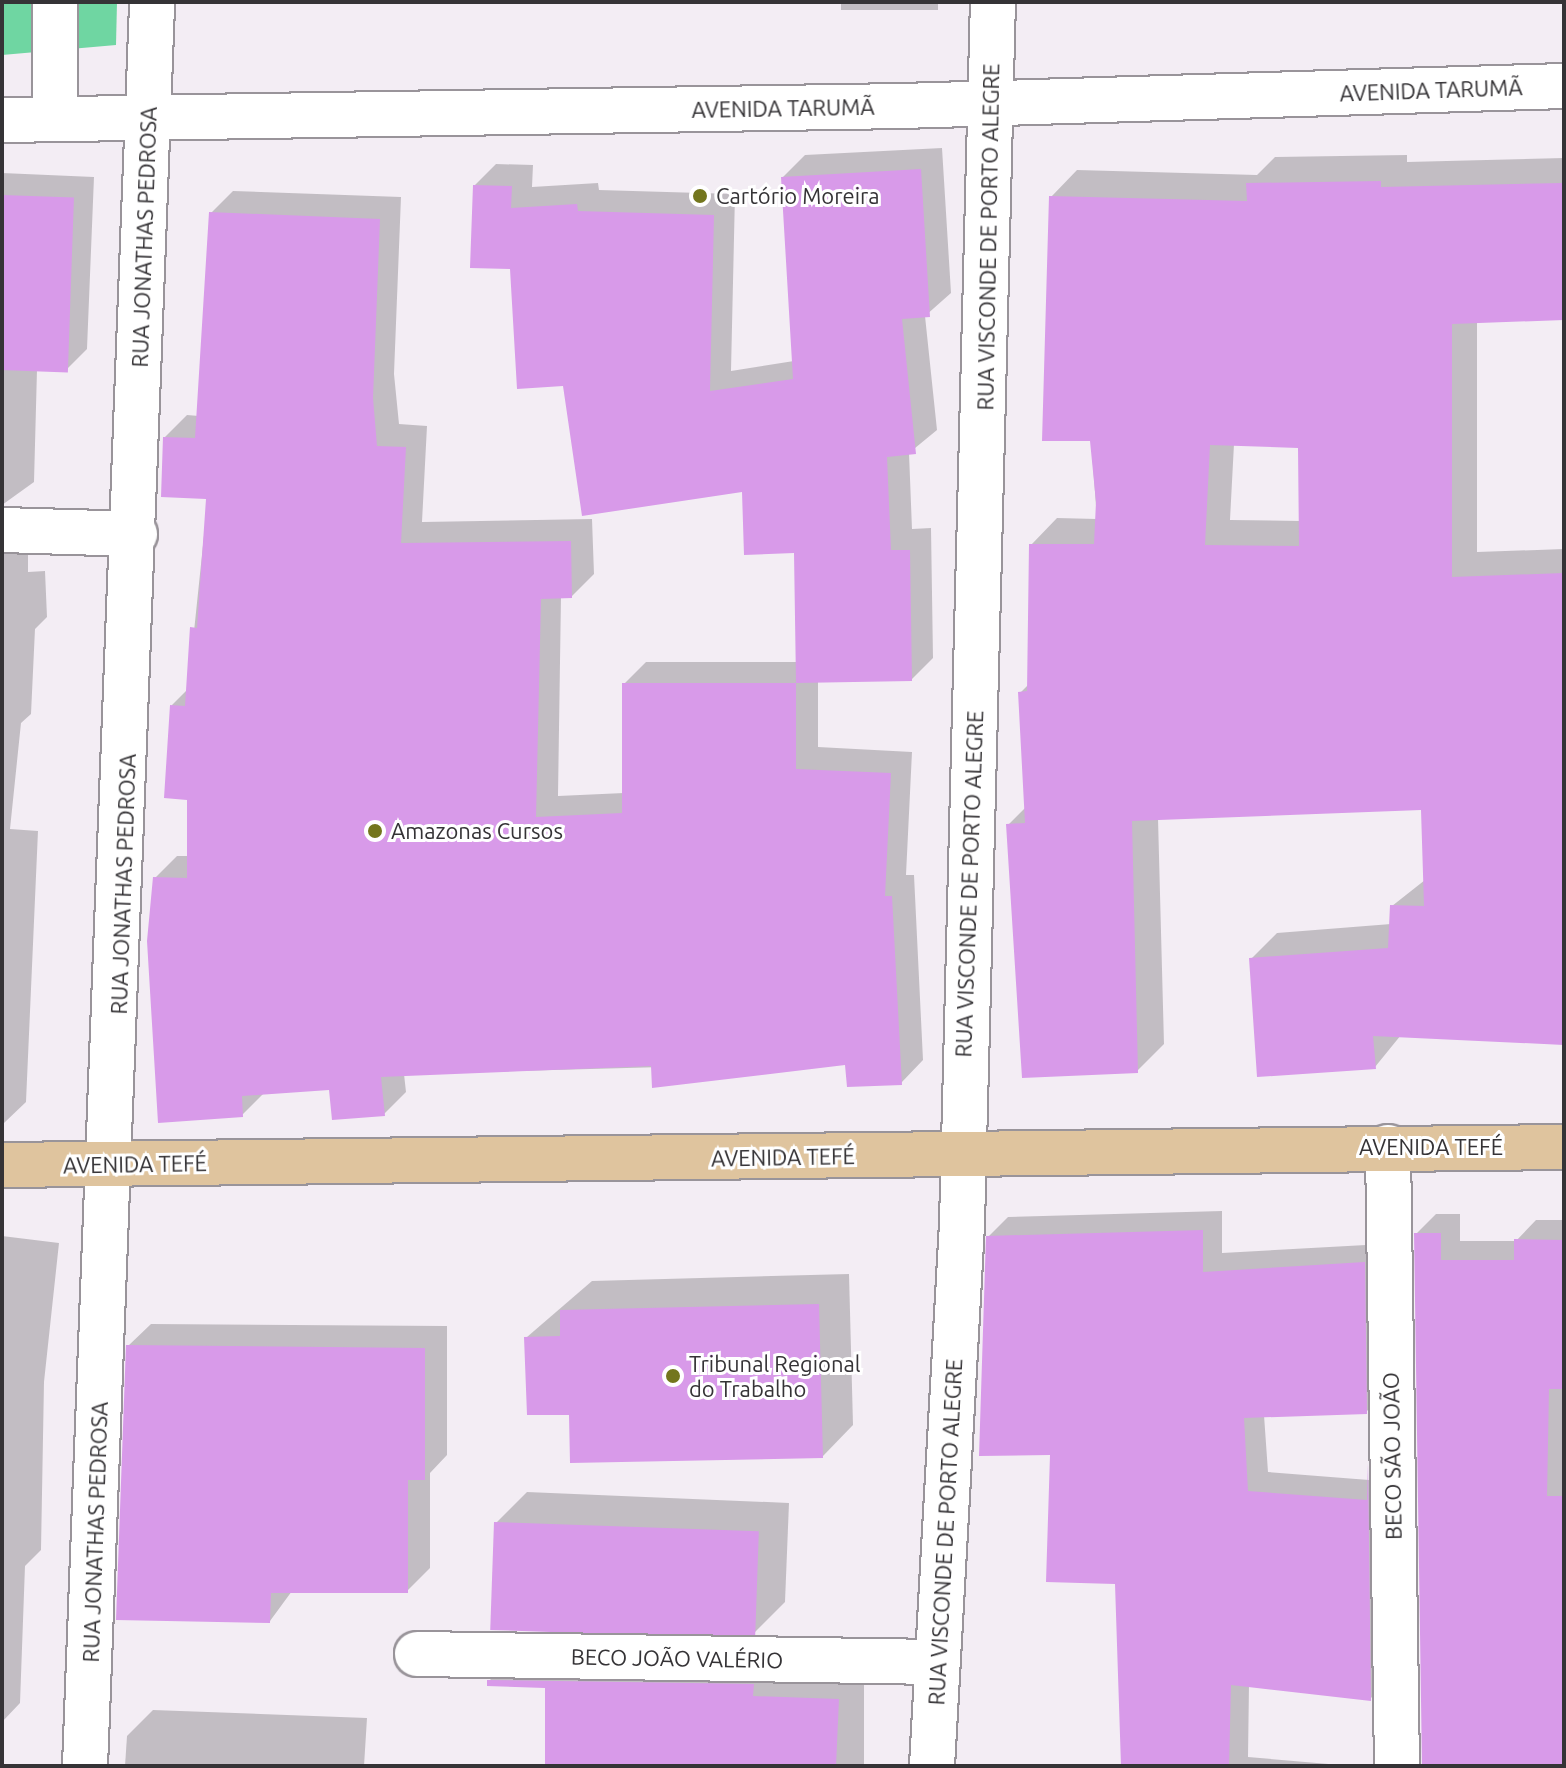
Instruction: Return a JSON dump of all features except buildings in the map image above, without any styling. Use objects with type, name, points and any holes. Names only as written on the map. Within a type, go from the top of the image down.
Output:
[{"type":"main road","name":"AVENIDA TEFÉ","points":[[2,1165],[1564,1147]]},
{"type":"street","points":[[55,2],[55,119]]},
{"type":"street","name":"RUA JONATHAS PEDROSA","points":[[85,1766],[112,1165],[152,2]]},
{"type":"street","name":"RUA VISCONDE DE PORTO ALEGRE","points":[[932,1766],[964,1155],[993,103],[993,2]]},
{"type":"street","name":"AVENIDA TARUMÃ","points":[[2,120],[993,103],[1564,86]]},
{"type":"street","points":[[2,530],[135,534]]},
{"type":"street","name":"BECO SÃO JOÃO","points":[[1388,1147],[1392,1765]]},
{"type":"street","name":"BECO JOÃO VALÉRIO","points":[[417,1654],[937,1662]]},
{"type":"green space","points":[[2,2],[117,2],[116,45],[2,55]]},
{"type":"place","name":"Cartório Moreira","points":[[700,196]]},
{"type":"place","name":"Amazonas Cursos","points":[[375,831]]},
{"type":"place","name":"Tribunal Regional do Trabalho","points":[[673,1376]]}]
